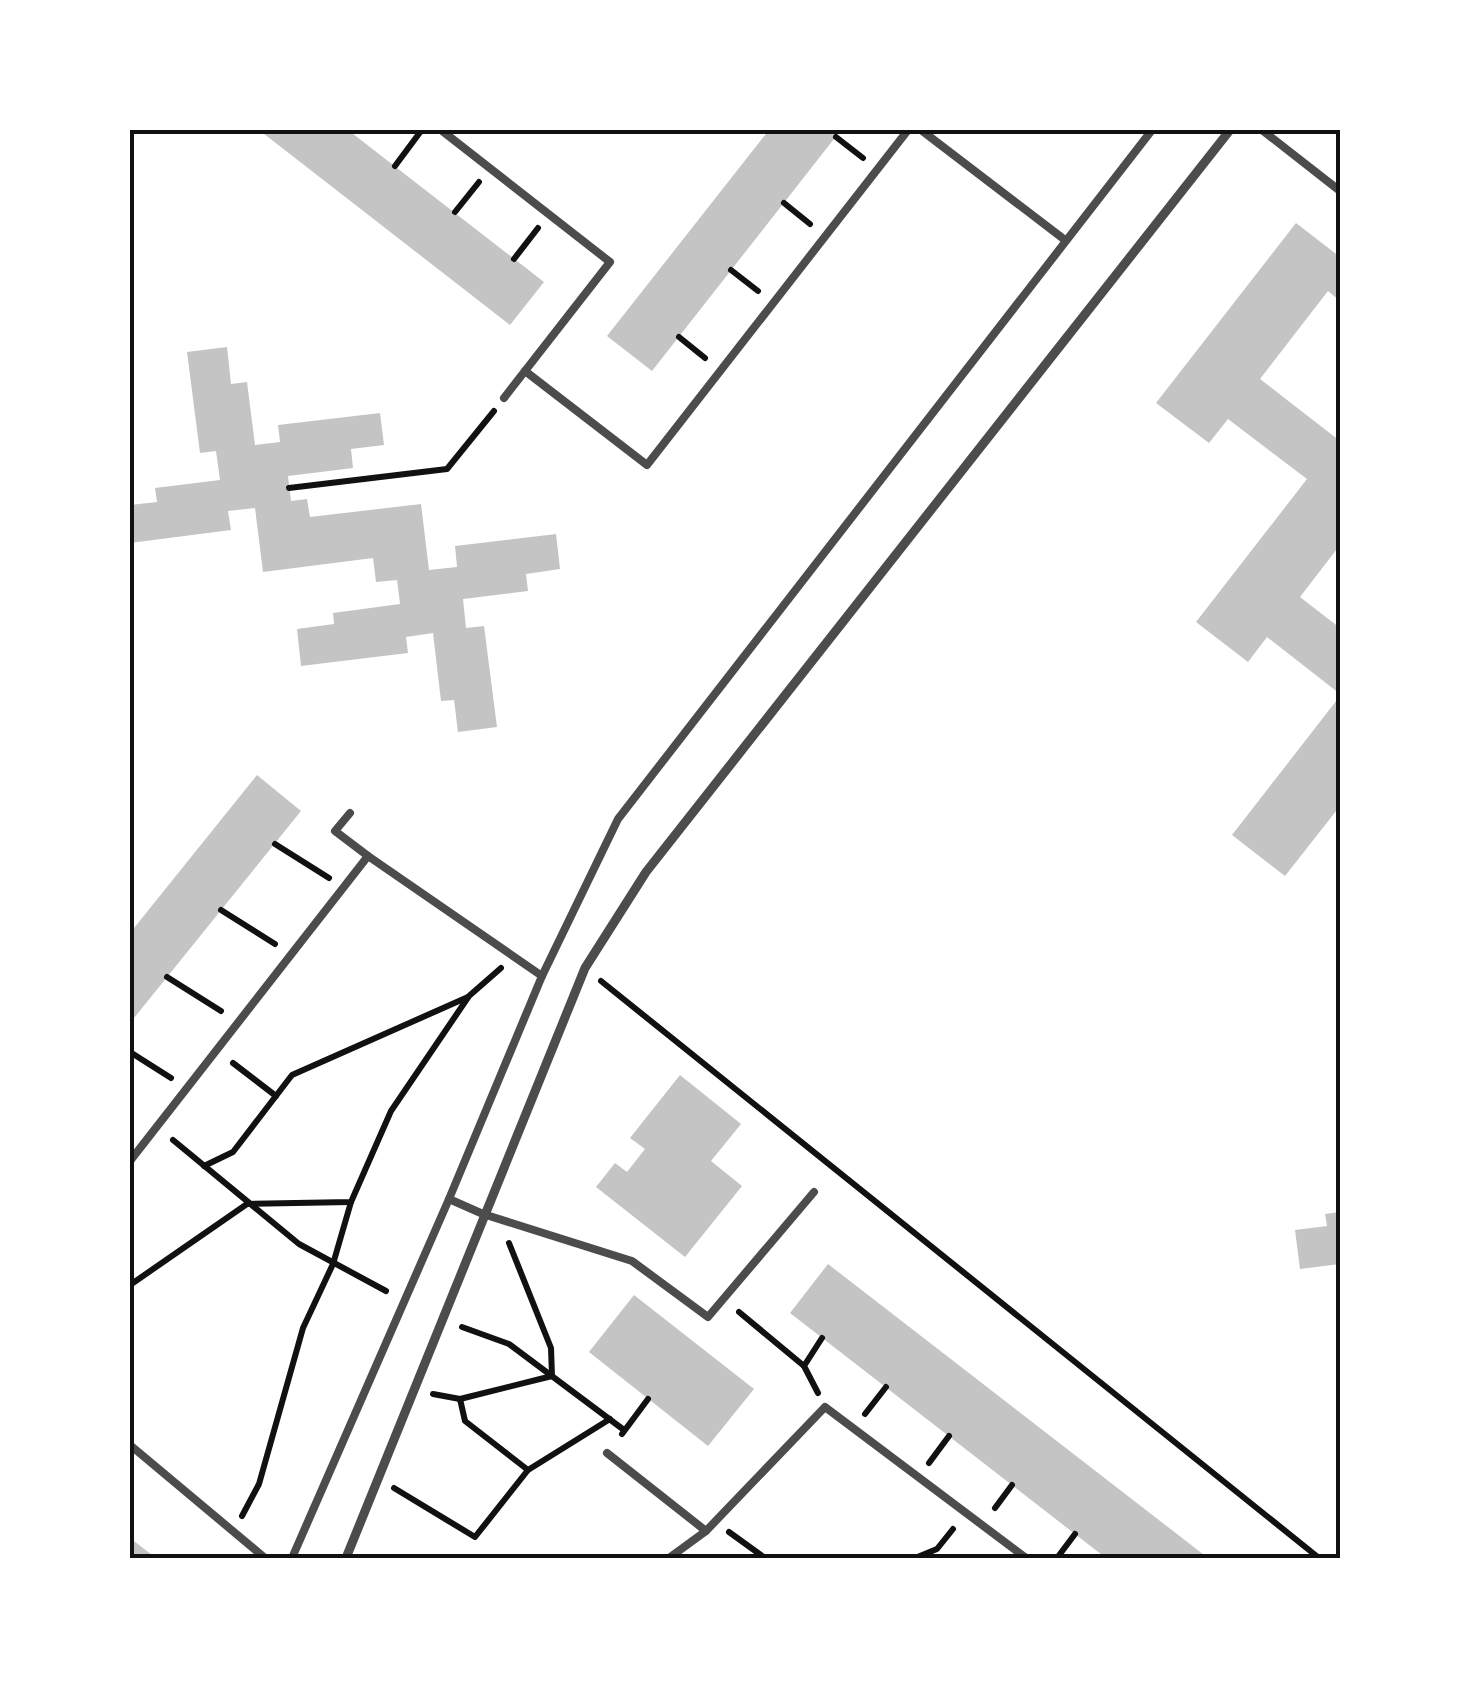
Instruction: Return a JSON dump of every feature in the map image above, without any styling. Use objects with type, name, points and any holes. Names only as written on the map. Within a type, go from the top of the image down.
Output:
[{"type":"street","points":[[346,1558],[584,968],[646,872],[1230,130]]},
{"type":"lane","points":[[441,130],[610,262],[504,398]]},
{"type":"lane","points":[[525,371],[647,465],[908,130]]},
{"type":"lane","points":[[920,130],[1065,240]]},
{"type":"lane","points":[[292,1558],[542,976],[618,820],[1152,130]]},
{"type":"lane","points":[[1262,130],[1340,191]]},
{"type":"lane","points":[[350,813],[335,831],[542,976]]},
{"type":"lane","points":[[130,1161],[368,856]]},
{"type":"lane","points":[[449,1198],[482,1214],[632,1260],[708,1317],[814,1192]]},
{"type":"lane","points":[[669,1558],[706,1531],[825,1407],[1026,1558]]},
{"type":"lane","points":[[130,1445],[265,1558]]},
{"type":"lane","points":[[607,1452],[706,1531]]},
{"type":"path","points":[[394,166],[422,130]]},
{"type":"path","points":[[836,136],[878,170]]},
{"type":"path","points":[[455,212],[490,168]]},
{"type":"path","points":[[784,203],[826,236]]},
{"type":"path","points":[[514,259],[549,214]]},
{"type":"path","points":[[731,270],[774,303]]},
{"type":"path","points":[[678,337],[721,371]]},
{"type":"path","points":[[289,488],[447,469],[504,398]]},
{"type":"path","points":[[275,844],[344,887]]},
{"type":"path","points":[[221,910],[291,955]]},
{"type":"path","points":[[234,1532],[259,1484],[303,1328],[333,1264],[352,1202],[391,1111],[469,996],[512,957]]},
{"type":"path","points":[[584,968],[1319,1558]]},
{"type":"path","points":[[167,977],[238,1022]]},
{"type":"path","points":[[204,1166],[233,1152],[292,1076],[469,996]]},
{"type":"path","points":[[217,1050],[276,1096]]},
{"type":"path","points":[[130,1052],[187,1088]]},
{"type":"path","points":[[157,1126],[300,1244],[404,1301]]},
{"type":"path","points":[[130,1284],[248,1204],[352,1202]]},
{"type":"path","points":[[499,1218],[550,1348],[552,1376]]},
{"type":"path","points":[[723,1299],[804,1366],[825,1407]]},
{"type":"path","points":[[440,1319],[509,1344],[624,1430]]},
{"type":"path","points":[[804,1366],[822,1338]]},
{"type":"path","points":[[412,1390],[460,1399],[552,1376]]},
{"type":"path","points":[[854,1428],[886,1387]]},
{"type":"path","points":[[460,1399],[465,1422],[528,1470]]},
{"type":"path","points":[[607,1452],[648,1399]]},
{"type":"path","points":[[378,1478],[475,1536],[528,1470],[610,1419]]},
{"type":"path","points":[[918,1476],[949,1436]]},
{"type":"path","points":[[982,1524],[1012,1485]]},
{"type":"path","points":[[915,1558],[936,1549],[967,1513]]},
{"type":"path","points":[[715,1522],[765,1558]]},
{"type":"path","points":[[1057,1558],[1076,1534]]},
{"type":"building","points":[[259,130],[348,130],[544,282],[510,325]]},
{"type":"building","points":[[769,130],[841,130],[652,371],[607,336]]},
{"type":"building","points":[[1296,223],[1340,257],[1340,301],[1328,291],[1260,379],[1340,441],[1340,545],[1300,597],[1340,628],[1340,694],[1267,637],[1248,662],[1196,622],[1307,479],[1228,419],[1209,443],[1156,403]]},
{"type":"building","points":[[227,347],[231,384],[247,382],[255,445],[280,442],[278,425],[380,413],[384,445],[351,449],[353,468],[288,476],[291,501],[307,499],[310,517],[421,504],[429,570],[457,567],[455,546],[556,534],[560,569],[526,574],[528,591],[463,599],[466,628],[484,626],[497,727],[458,732],[454,700],[441,701],[433,633],[406,637],[408,653],[301,666],[297,629],[334,624],[333,613],[400,604],[397,580],[376,582],[373,558],[263,572],[255,508],[228,511],[231,530],[130,543],[130,505],[157,502],[155,488],[220,480],[216,451],[200,453],[187,352]]},
{"type":"building","points":[[1340,696],[1340,806],[1285,876],[1232,835]]},
{"type":"building","points":[[257,775],[301,811],[130,1023],[130,933]]},
{"type":"building","points":[[680,1075],[741,1124],[711,1161],[742,1186],[685,1257],[596,1187],[615,1163],[627,1172],[645,1149],[630,1138]]},
{"type":"building","points":[[1340,1212],[1340,1264],[1300,1269],[1295,1230],[1327,1226],[1325,1214]]},
{"type":"building","points":[[828,1264],[1208,1558],[1106,1558],[790,1313]]},
{"type":"building","points":[[634,1295],[754,1389],[708,1446],[589,1352]]},
{"type":"building","points":[[130,1538],[156,1558],[130,1558]]}]
